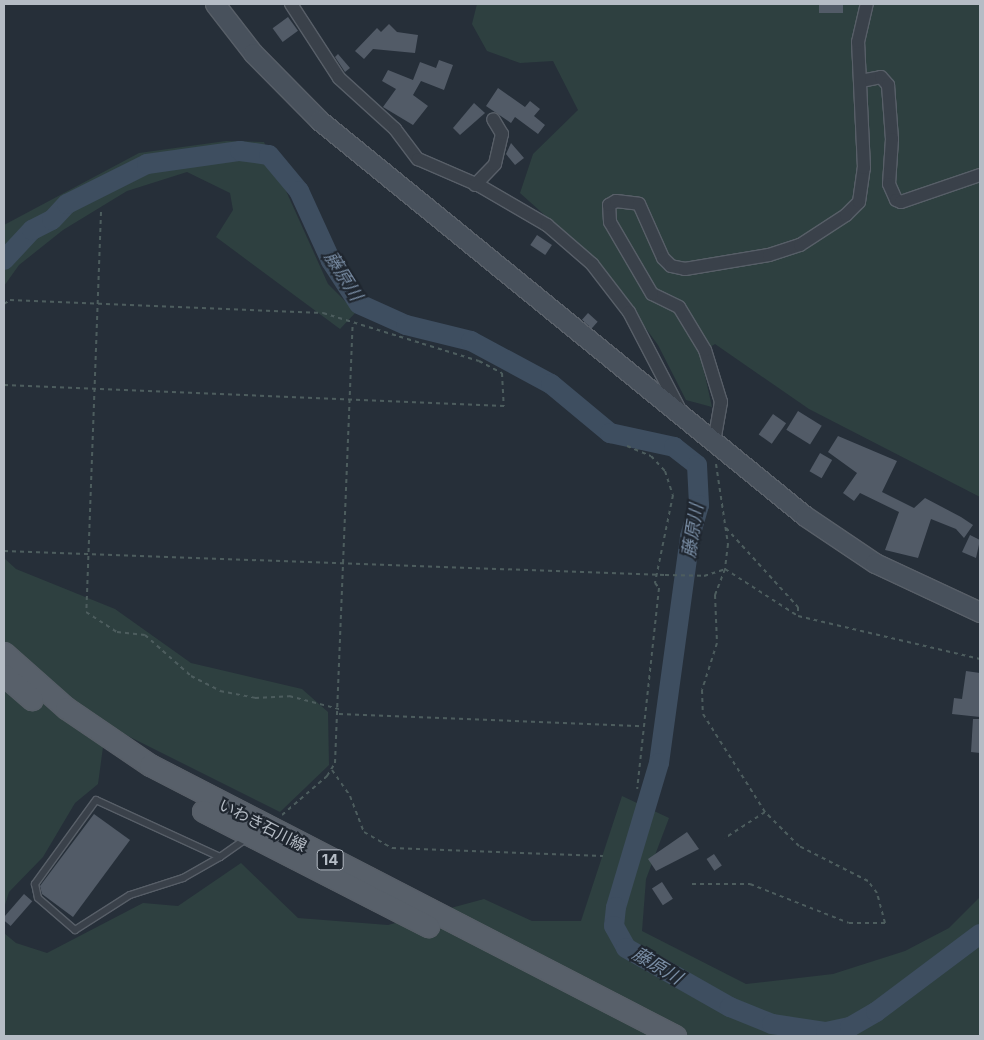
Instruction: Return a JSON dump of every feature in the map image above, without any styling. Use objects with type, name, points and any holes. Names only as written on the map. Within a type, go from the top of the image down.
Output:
[{"type":"main road","name":"いわき石川線","points":[[4,653],[103,735],[258,832],[675,1036]]},
{"type":"main road","name":"いわき石川線","points":[[4,675],[98,749],[644,1036]]},
{"type":"street","points":[[215,4],[253,53],[319,120],[714,442],[846,544],[919,586],[980,612]]},
{"type":"street","points":[[291,4],[339,78],[395,129],[418,159],[475,185],[547,225],[592,264],[629,312],[684,416]]},
{"type":"street","points":[[714,442],[721,402],[704,350],[679,307],[652,294],[610,222],[609,205],[616,201],[639,204],[655,243],[671,266],[724,263],[800,245],[859,202],[864,168],[859,27],[867,4]]},
{"type":"street","points":[[861,82],[881,77],[888,85],[892,139],[889,184],[896,200],[901,202],[980,175]]},
{"type":"street","points":[[475,185],[495,164],[502,134],[494,119]]},
{"type":"lane","points":[[220,857],[96,800],[35,884],[38,898],[75,930],[130,895],[183,878],[220,857],[258,832]]},
{"type":"path","points":[[101,212],[87,553],[88,616],[116,632],[145,635],[191,676],[220,691],[255,698],[289,696],[339,709]]},
{"type":"path","points":[[4,304],[98,304],[323,313],[457,354],[502,374],[504,406],[4,385]]},
{"type":"path","points":[[353,324],[339,714],[332,770],[350,796],[364,832],[392,848],[603,856]]},
{"type":"path","points":[[692,884],[750,884],[849,923],[885,923],[877,893],[868,881],[799,846],[765,812],[703,714],[702,690],[717,643],[715,595],[726,568],[726,528],[714,442]]},
{"type":"path","points":[[626,446],[651,456],[672,485],[657,575],[638,789]]},
{"type":"path","points":[[726,528],[798,607],[798,616]]},
{"type":"path","points":[[4,551],[657,575],[704,576],[726,568]]},
{"type":"path","points":[[726,568],[798,616],[980,659]]},
{"type":"path","points":[[339,714],[643,726]]},
{"type":"path","points":[[258,832],[332,770]]},
{"type":"path","points":[[725,838],[765,812]]},
{"type":"shaded area","points":[[477,4],[980,4],[980,497],[809,409],[715,344],[700,353],[712,407],[686,400],[658,345],[598,263],[520,193],[533,154],[578,110],[553,61],[520,63],[487,51],[472,24]]},
{"type":"shaded area","points":[[226,141],[264,142],[328,284],[356,312],[340,329],[216,237],[233,210],[230,193],[187,172],[127,191],[63,230],[19,265],[4,286],[4,225],[139,153]]},
{"type":"shaded area","points":[[4,558],[16,569],[115,609],[191,663],[302,689],[328,712],[329,765],[280,812],[106,725],[98,784],[75,803],[43,857],[9,892],[4,908]]},
{"type":"shaded area","points":[[622,796],[669,818],[646,879],[642,931],[746,984],[833,974],[905,951],[949,928],[980,897],[980,1036],[4,1036],[4,933],[16,943],[47,953],[143,903],[178,906],[241,863],[298,918],[388,925],[484,899],[532,921],[581,921]]},
{"type":"building","points":[[819,4],[843,4],[843,13],[819,13]]},
{"type":"building","points":[[288,17],[298,31],[283,42],[273,28]]},
{"type":"building","points":[[389,24],[397,32],[418,35],[415,53],[373,49],[364,59],[355,51],[377,28],[381,32]]},
{"type":"building","points":[[338,54],[350,68],[345,72],[335,57]]},
{"type":"building","points":[[439,60],[453,65],[444,90],[421,81],[413,95],[428,106],[413,125],[383,107],[396,89],[382,81],[388,70],[413,80],[420,62],[436,68]]},
{"type":"building","points":[[498,88],[525,107],[530,101],[540,109],[534,116],[545,125],[538,134],[515,117],[511,123],[486,106]]},
{"type":"building","points":[[474,103],[485,113],[460,135],[453,128]]},
{"type":"building","points":[[511,143],[524,158],[515,165],[506,154]]},
{"type":"building","points":[[537,235],[552,245],[545,255],[530,245]]},
{"type":"building","points":[[588,313],[598,322],[592,328],[582,320]]},
{"type":"building","points":[[798,411],[822,426],[810,444],[786,430]]},
{"type":"building","points":[[773,414],[786,423],[772,444],[759,434]]},
{"type":"building","points":[[838,436],[897,461],[882,492],[914,508],[925,498],[961,517],[973,525],[964,538],[956,529],[931,519],[918,558],[885,550],[899,512],[860,493],[854,501],[843,493],[857,473],[828,452]]},
{"type":"building","points":[[820,453],[832,460],[822,478],[810,471]]},
{"type":"building","points":[[970,535],[980,540],[976,558],[962,552]]},
{"type":"building","points":[[966,671],[980,673],[980,717],[952,714],[954,698],[962,699]]},
{"type":"building","points":[[973,719],[980,719],[980,753],[971,752]]},
{"type":"building","points":[[94,814],[130,840],[73,917],[42,894],[40,886]]},
{"type":"building","points":[[687,832],[699,849],[656,871],[648,859]]},
{"type":"building","points":[[714,854],[722,866],[714,871],[707,859]]},
{"type":"building","points":[[662,882],[673,899],[663,905],[652,889]]},
{"type":"building","points":[[24,894],[32,901],[11,926],[4,920],[4,917]]},
{"type":"waterway","name":"藤原川","points":[[4,260],[32,230],[52,220],[67,204],[147,164],[240,151],[269,155],[299,191],[331,261],[359,304],[406,325],[471,341],[551,384],[610,433],[674,447],[697,465],[699,505],[690,537],[659,763],[616,907],[614,926],[626,948],[730,1007],[772,1024],[826,1032],[850,1027],[876,1012],[980,934]]}]
